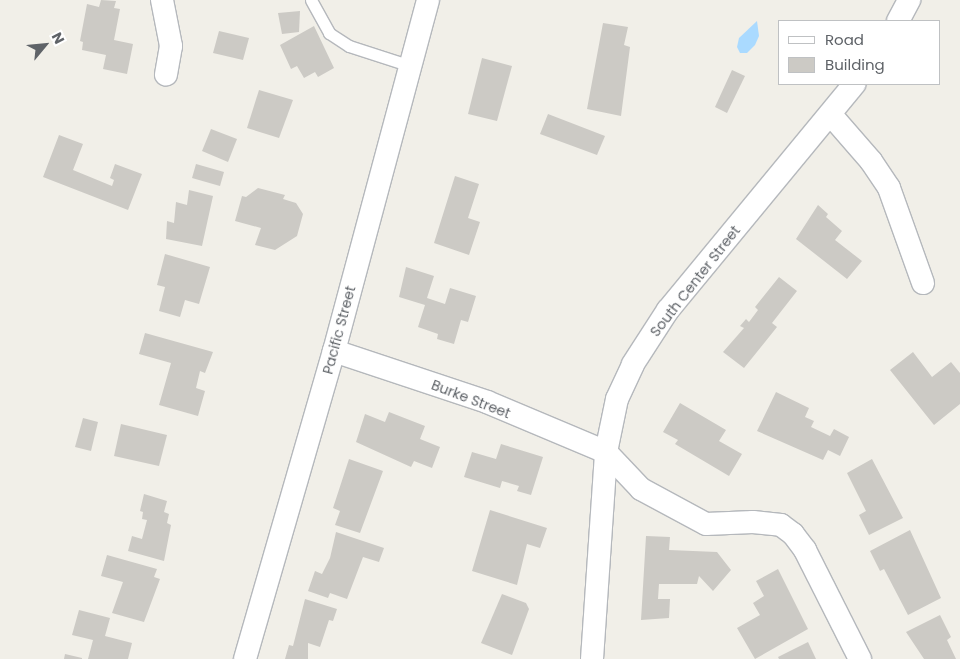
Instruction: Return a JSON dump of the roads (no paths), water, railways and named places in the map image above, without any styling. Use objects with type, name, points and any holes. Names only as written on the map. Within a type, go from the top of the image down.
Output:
[{"type":"street","points":[[162,0],[171,46],[166,75]]},
{"type":"street","name":"Pacific Street","points":[[245,659],[334,351],[428,0]]},
{"type":"street","points":[[899,20],[909,0]]},
{"type":"street","name":"South Center Street","points":[[592,659],[606,452],[617,399],[632,364],[668,310],[831,115],[853,85]]},
{"type":"street","points":[[831,115],[884,180],[923,283]]},
{"type":"street","name":"Burke Street","points":[[334,351],[487,402],[606,452]]},
{"type":"street","points":[[606,452],[641,489],[706,524],[753,522],[781,525],[793,534],[805,550],[860,659]]},
{"type":"lane","points":[[311,0],[329,33],[349,46],[411,66]]},
{"type":"water","points":[[757,21],[759,36],[755,45],[747,53],[740,53],[737,47],[739,38]]}]
